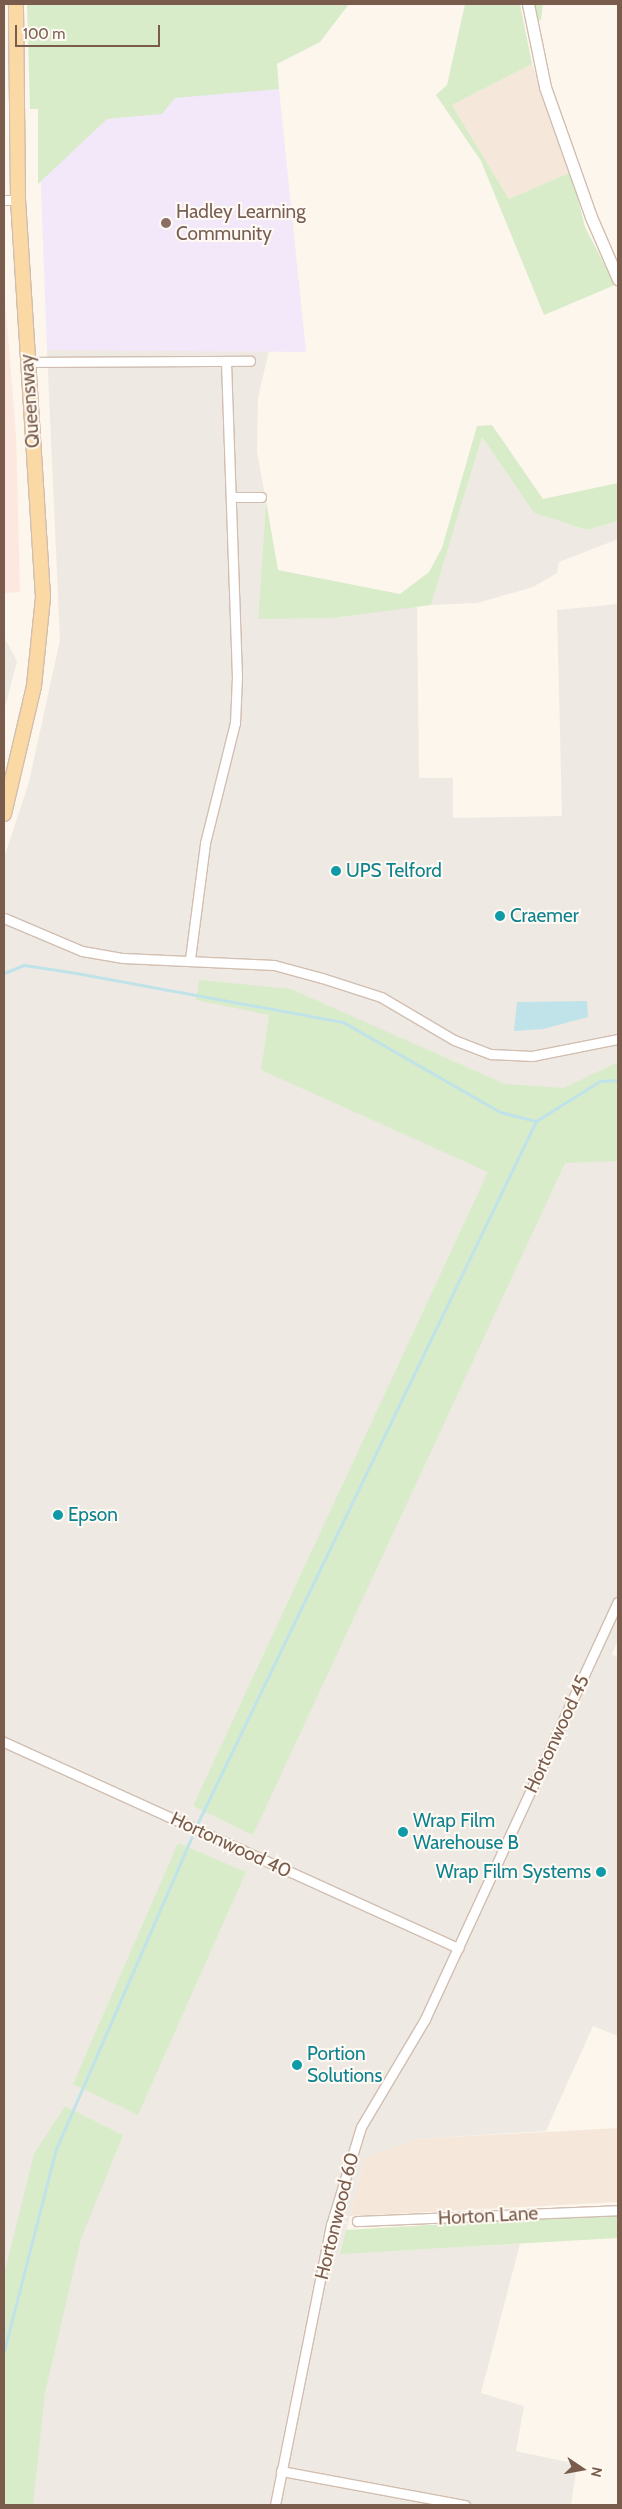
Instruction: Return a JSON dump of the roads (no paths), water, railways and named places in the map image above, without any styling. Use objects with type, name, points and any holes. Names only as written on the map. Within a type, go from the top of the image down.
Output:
[{"type":"main road","name":"Queensway","points":[[4,814],[34,686],[43,597],[18,200],[16,4]]},
{"type":"street","points":[[528,4],[545,87],[591,218],[618,278]]},
{"type":"street","points":[[4,200],[18,200]]},
{"type":"street","points":[[27,362],[178,358],[226,363],[250,361]]},
{"type":"street","points":[[190,959],[205,843],[235,723],[231,497],[226,363]]},
{"type":"street","points":[[231,497],[261,497]]},
{"type":"street","points":[[4,918],[82,951],[123,958],[190,959],[274,965],[322,978],[381,997],[454,1040],[491,1054],[532,1056],[618,1039]]},
{"type":"street","name":"Hortonwood 45","points":[[459,1948],[618,1602]]},
{"type":"street","name":"Hortonwood 40","points":[[4,1742],[459,1948]]},
{"type":"street","name":"Hortonwood 60","points":[[275,2505],[331,2225],[360,2127],[425,2019],[459,1948]]},
{"type":"street","name":"Horton Lane","points":[[357,2220],[618,2210]]},
{"type":"street","points":[[281,2471],[465,2505]]},
{"type":"water","points":[[587,1001],[588,1017],[543,1029],[514,1031],[517,1002]]},
{"type":"waterway","points":[[4,973],[24,965],[343,1022],[500,1112],[536,1121]]},
{"type":"waterway","points":[[4,2351],[56,2149],[202,1814],[536,1121],[600,1081],[618,1080]]},
{"type":"place","name":"Hadley Learning Community","points":[[166,223]]},
{"type":"place","name":"UPS Telford","points":[[336,871]]},
{"type":"place","name":"Craemer","points":[[500,916]]},
{"type":"place","name":"Epson","points":[[58,1515]]},
{"type":"place","name":"Wrap Film Warehouse B","points":[[403,1832]]},
{"type":"place","name":"Wrap Film Systems","points":[[601,1872]]},
{"type":"place","name":"Portion Solutions","points":[[297,2065]]}]
